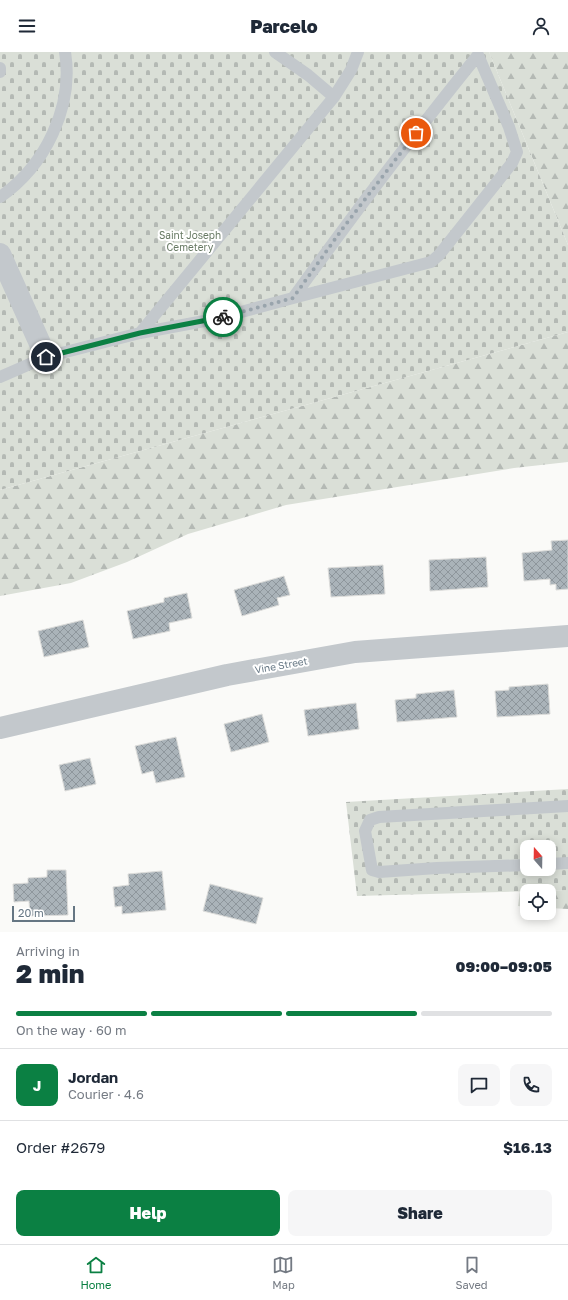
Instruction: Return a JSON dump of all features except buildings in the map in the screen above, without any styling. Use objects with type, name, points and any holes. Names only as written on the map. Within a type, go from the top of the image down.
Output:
[{"type":"street","points":[[0,254],[6,286],[46,357]]},
{"type":"street","name":"Vine Street","points":[[0,728],[227,675],[356,652],[568,636]]},
{"type":"lane","points":[[0,197],[30,170],[46,147],[59,119],[65,91],[65,52]]},
{"type":"lane","points":[[275,52],[308,75],[334,97]]},
{"type":"lane","points":[[140,333],[334,97],[351,70],[358,52]]},
{"type":"lane","points":[[0,378],[46,357],[140,333],[214,320],[431,262],[439,255],[512,163],[517,152],[509,127],[478,53],[293,298]]},
{"type":"lane","points":[[520,865],[437,868],[379,872],[372,870],[365,831],[370,820],[379,817],[568,806]]},
{"type":"lane","points":[[556,864],[568,863]]},
{"type":"green space","name":"Saint Joseph Cemetery","points":[[0,52],[489,52],[568,245],[568,332],[0,490]]},
{"type":"green space","points":[[489,52],[568,52],[568,245]]},
{"type":"green space","points":[[568,332],[568,462],[514,468],[286,505],[188,534],[127,562],[71,583],[0,596],[0,490]]},
{"type":"green space","points":[[568,789],[568,890],[556,890],[556,884],[520,884],[520,891],[357,896],[346,802]]},
{"type":"green space","points":[[556,890],[568,890],[568,909],[556,908]]},
{"type":"green space","points":[[520,891],[520,906],[518,906]]},
{"type":"way so far","points":[[223,317],[293,298],[343,228],[416,133]]},
{"type":"route","points":[[46,357],[140,333],[214,320],[223,317]]}]
